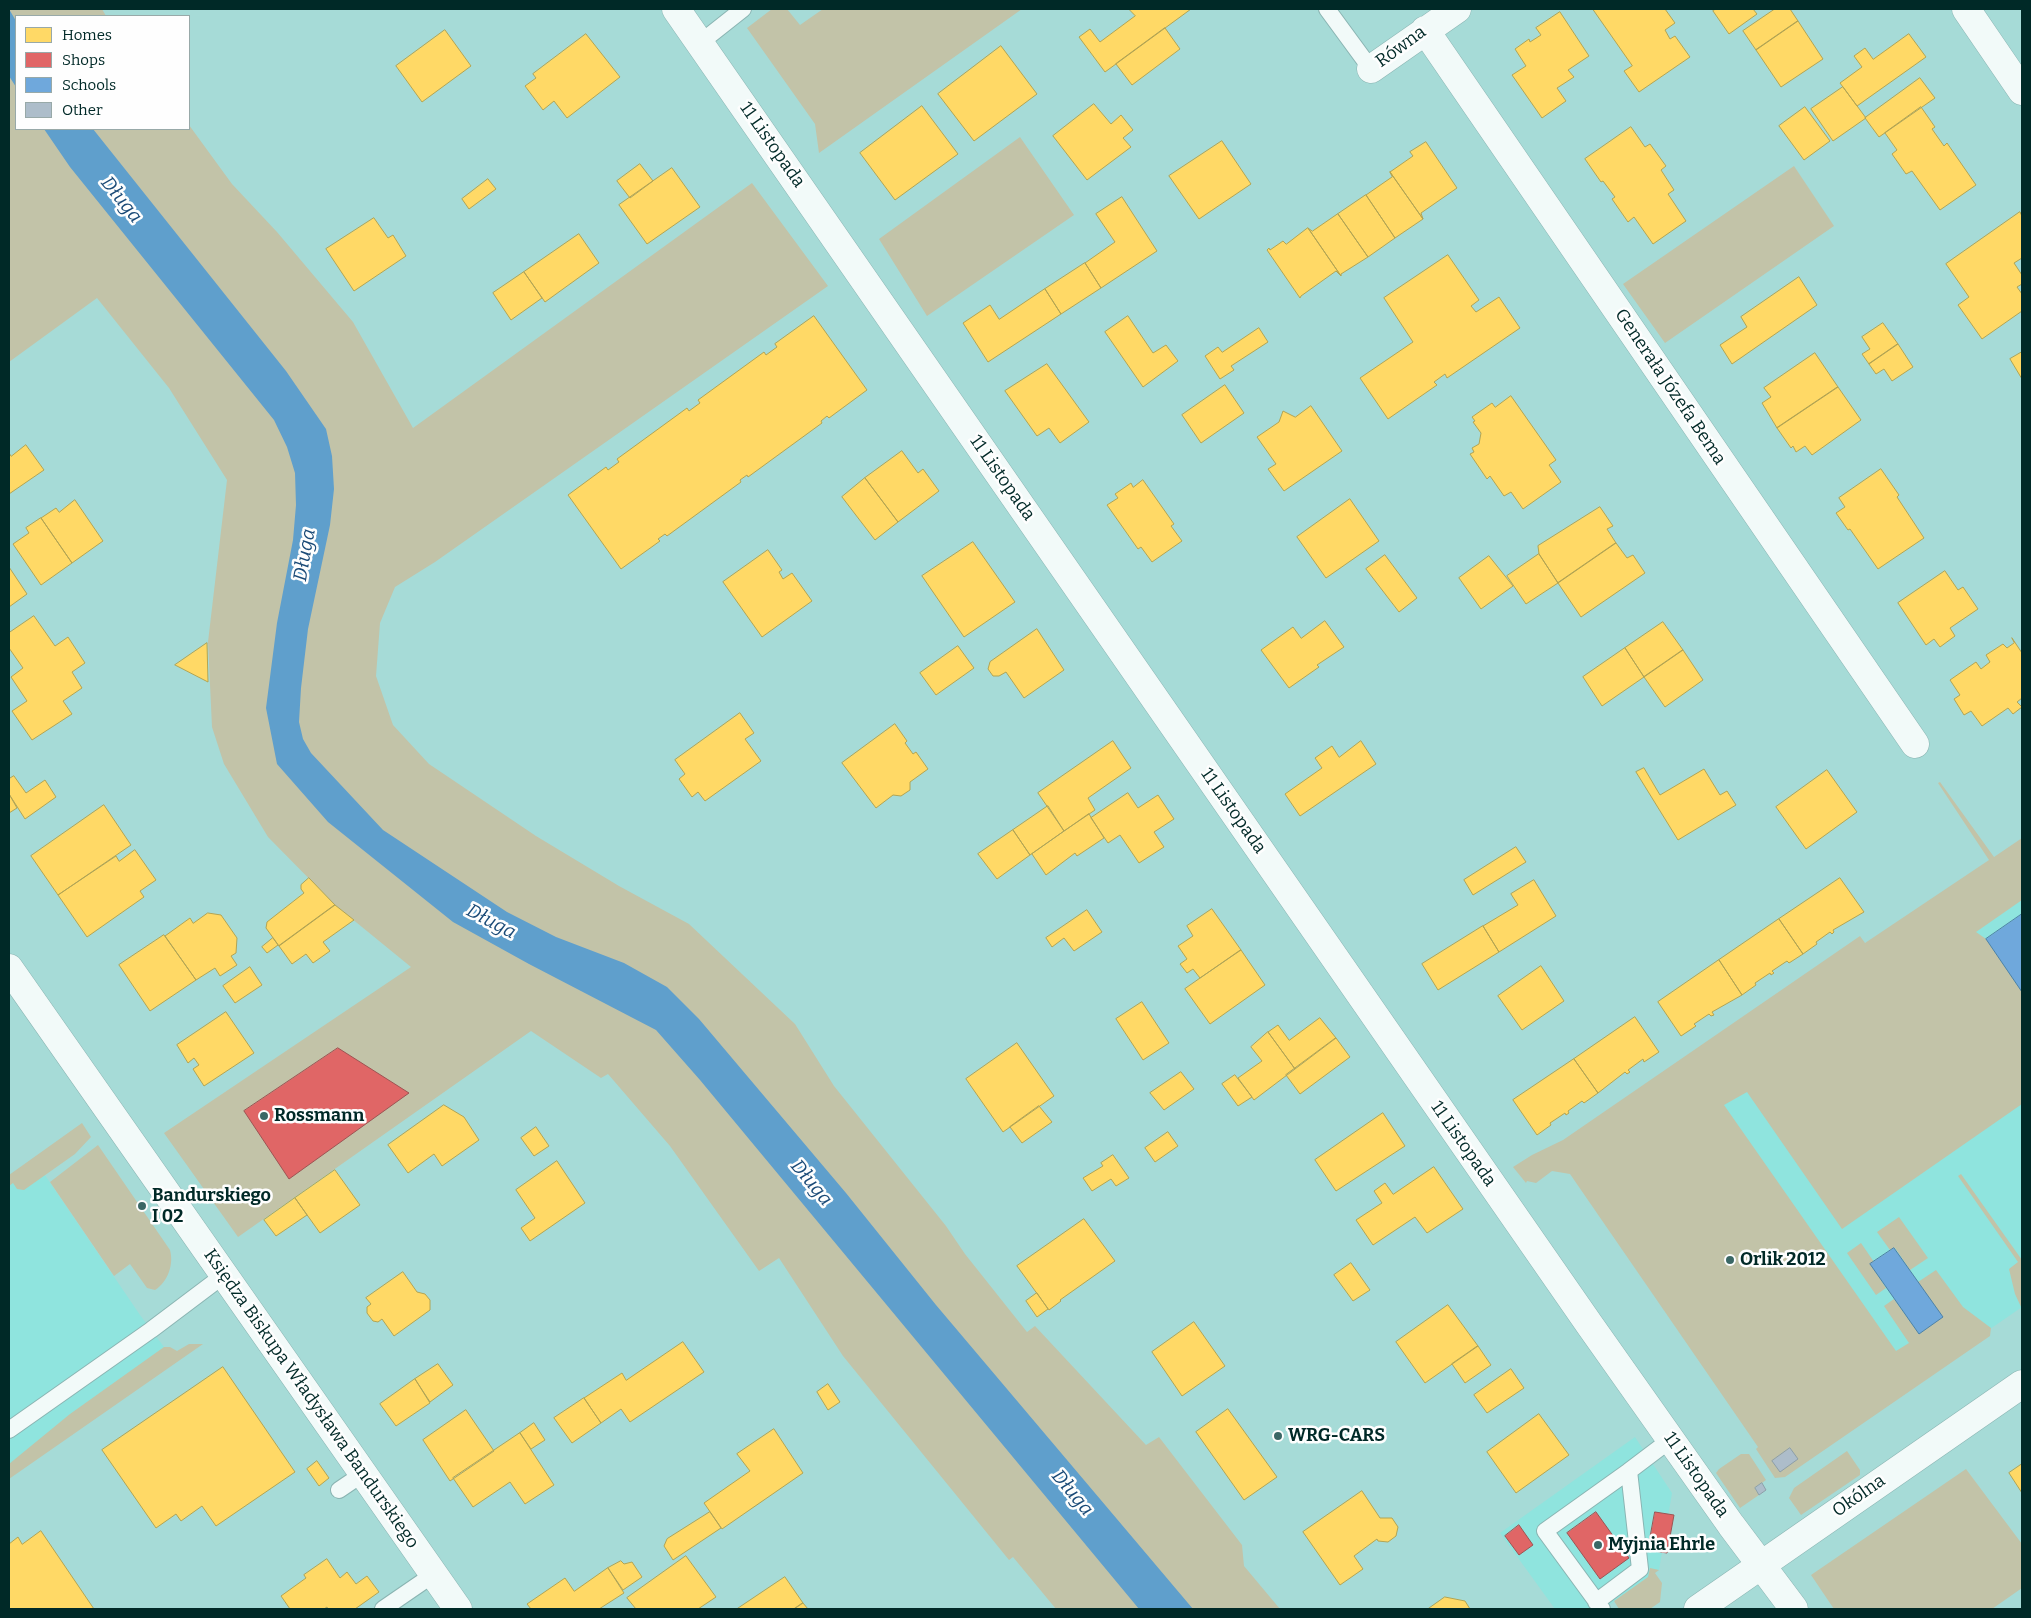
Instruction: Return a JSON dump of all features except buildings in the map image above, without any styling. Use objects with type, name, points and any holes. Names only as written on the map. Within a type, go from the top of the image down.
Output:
[{"type":"street","name":"11 Listopada","points":[[676,9],[1670,1440],[1794,1609]]},
{"type":"street","name":"Równa","points":[[1371,69],[1457,9]]},
{"type":"street","points":[[1966,9],[2022,91]]},
{"type":"street","name":"Generała Józefa Bema","points":[[1425,30],[1915,744]]},
{"type":"street","name":"Księdza Biskupa Władysława Bandurskiego","points":[[10,971],[458,1609]]},
{"type":"street","name":"Okólna","points":[[1698,1609],[2022,1384]]},
{"type":"lane","points":[[700,43],[742,9]]},
{"type":"lane","points":[[1327,9],[1371,69]]},
{"type":"lane","points":[[9,1430],[152,1330],[224,1275]]},
{"type":"lane","points":[[1629,1471],[1640,1569],[1599,1605],[1545,1531],[1670,1440]]},
{"type":"lane","points":[[339,1490],[364,1473]]},
{"type":"lane","points":[[383,1609],[434,1574]]},
{"type":"shaded area","points":[[2022,840],[2022,1307],[1835,1436],[1695,1064]]},
{"type":"shaded area","points":[[34,1159],[140,1315],[164,1347],[9,1479],[9,1175]]},
{"type":"shaded area","points":[[1635,1437],[1672,1493],[1659,1570],[1603,1609],[1555,1609],[1500,1533]]},
{"type":"green space","points":[[9,9],[102,9],[105,15],[15,15],[15,130],[190,130],[190,126],[232,184],[277,232],[353,322],[413,428],[752,183],[828,286],[435,562],[395,587],[380,623],[376,676],[393,725],[429,764],[536,836],[619,886],[689,924],[795,1024],[834,1086],[946,1226],[965,1254],[1027,1332],[1035,1326],[1146,1445],[1159,1437],[1242,1545],[1244,1566],[1280,1609],[1056,1609],[1013,1557],[1009,1560],[843,1356],[779,1258],[759,1271],[670,1146],[608,1074],[601,1078],[531,1031],[238,1237],[164,1133],[411,967],[335,905],[268,837],[224,764],[212,727],[208,642],[227,480],[169,388],[97,298],[9,362]]},
{"type":"green space","points":[[772,9],[787,9],[800,25],[823,9],[1022,9],[819,153],[815,124],[747,28]]},
{"type":"green space","points":[[1020,137],[1074,215],[927,316],[879,239]]},
{"type":"green space","points":[[1794,166],[1834,226],[1665,343],[1623,284]]},
{"type":"green space","points":[[1940,782],[1994,857],[2022,838],[2022,900],[1976,932],[1986,939],[2022,992],[2022,1104],[1842,1229],[1747,1092],[1724,1105],[1896,1351],[1909,1343],[1884,1306],[1894,1299],[1919,1334],[1942,1317],[1918,1282],[1936,1270],[1963,1307],[1991,1328],[1990,1336],[1785,1477],[1775,1478],[1756,1449],[1758,1447],[1570,1174],[1552,1171],[1536,1183],[1527,1181],[1526,1183],[1513,1167],[1532,1155],[1563,1140],[1860,936],[1865,943],[1989,860],[1938,783]]},
{"type":"green space","points":[[82,1123],[91,1137],[75,1154],[24,1190],[17,1189],[13,1183],[9,1186],[9,1175]]},
{"type":"green space","points":[[98,1145],[170,1250],[171,1261],[167,1278],[155,1290],[147,1288],[130,1264],[114,1276],[50,1182]]},
{"type":"green space","points":[[1961,1174],[2022,1260],[2022,1309],[2015,1294],[2009,1269],[2018,1262],[1958,1176]]},
{"type":"green space","points":[[1899,1217],[1928,1258],[1910,1270],[1895,1248],[1890,1250],[1877,1232]]},
{"type":"green space","points":[[1861,1243],[1874,1262],[1871,1265],[1886,1288],[1876,1295],[1847,1253]]},
{"type":"green space","points":[[189,1344],[203,1344],[9,1479],[9,1464],[70,1414],[164,1347],[170,1347],[177,1351]]},
{"type":"green space","points":[[1847,1451],[1860,1470],[1860,1475],[1801,1515],[1789,1498],[1794,1488]]},
{"type":"green space","points":[[1741,1454],[1749,1454],[1766,1480],[1755,1488],[1759,1495],[1740,1508],[1716,1473]]},
{"type":"green space","points":[[1966,1469],[2022,1544],[2022,1588],[1992,1609],[1834,1609],[1811,1575]]},
{"type":"green space","points":[[1650,1568],[1659,1570],[1655,1573],[1662,1583],[1660,1602],[1650,1609],[1619,1609],[1614,1601],[1648,1577]]},
{"type":"water","points":[[9,9],[15,19],[15,85],[9,76]]},
{"type":"water","name":"Długa","points":[[45,130],[94,130],[286,371],[326,429],[332,456],[334,489],[330,525],[308,629],[299,722],[303,739],[311,753],[383,830],[507,912],[556,937],[624,963],[667,987],[699,1019],[846,1193],[936,1305],[1193,1609],[1139,1609],[700,1080],[656,1030],[453,922],[328,822],[277,764],[266,708],[277,623],[293,540],[296,505],[295,473],[287,447],[274,420],[70,167]]},
{"type":"place","name":"Rossmann","points":[[264,1116]]},
{"type":"place","name":"Bandurskiego I 02","points":[[142,1206]]},
{"type":"place","name":"Orlik 2012","points":[[1730,1260]]},
{"type":"place","name":"WRG-CARS","points":[[1278,1436]]},
{"type":"place","name":"Myjnia Ehrle","points":[[1598,1545]]}]
